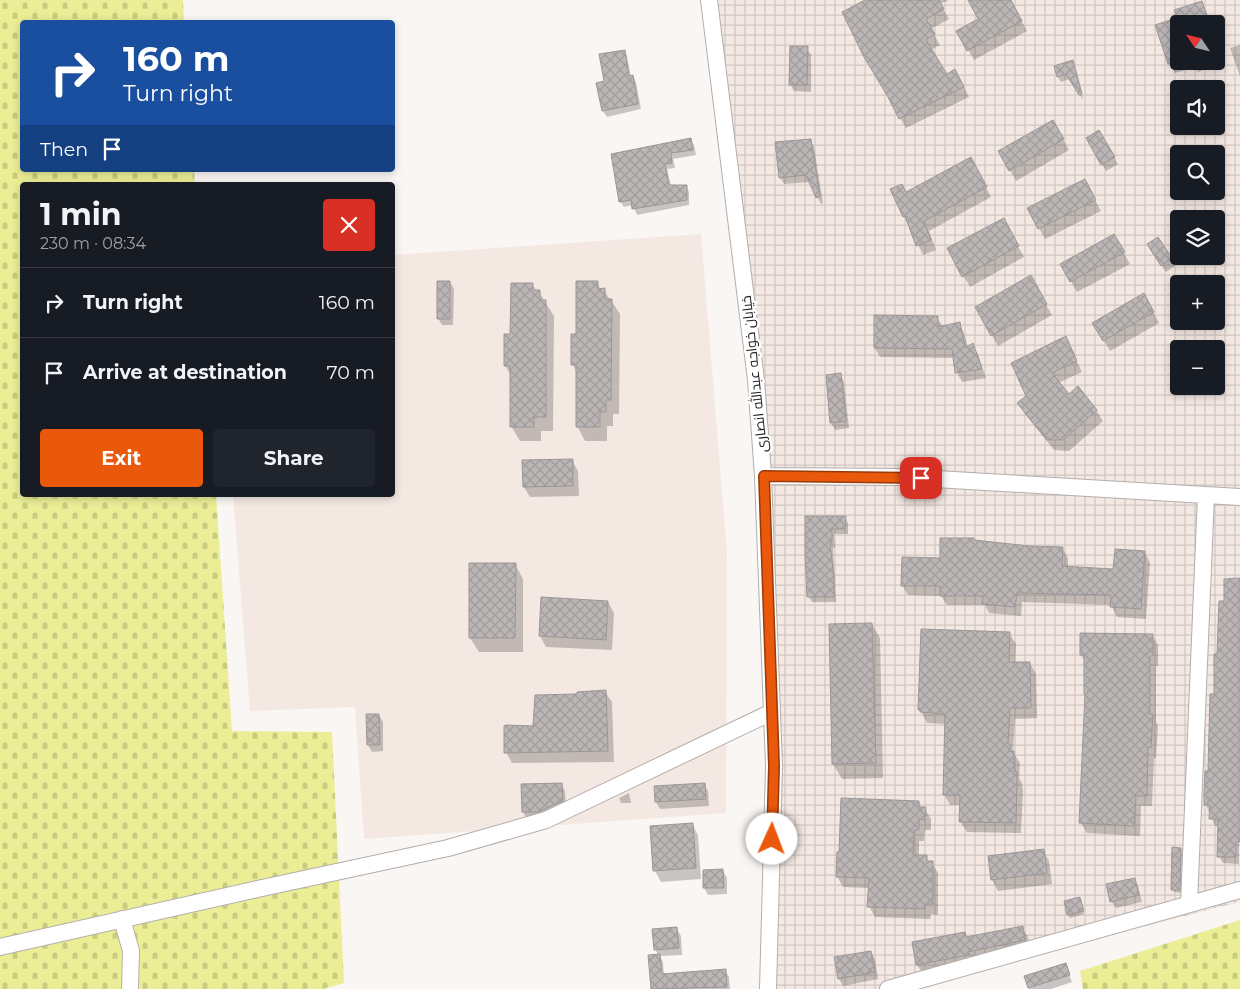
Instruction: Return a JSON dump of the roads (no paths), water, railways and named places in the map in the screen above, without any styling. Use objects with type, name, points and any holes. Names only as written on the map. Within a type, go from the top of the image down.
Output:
[{"type":"street","name":"خیابان خواجه عبدالله انصاری","points":[[709,0],[756,380],[764,476],[774,766],[768,989]]},
{"type":"street","points":[[764,476],[902,477],[1240,498]]},
{"type":"street","points":[[1189,904],[1206,495]]},
{"type":"street","points":[[0,946],[448,848],[546,820],[772,712]]},
{"type":"street","points":[[888,989],[1240,890]]},
{"type":"street","points":[[122,919],[131,951],[130,989]]}]
